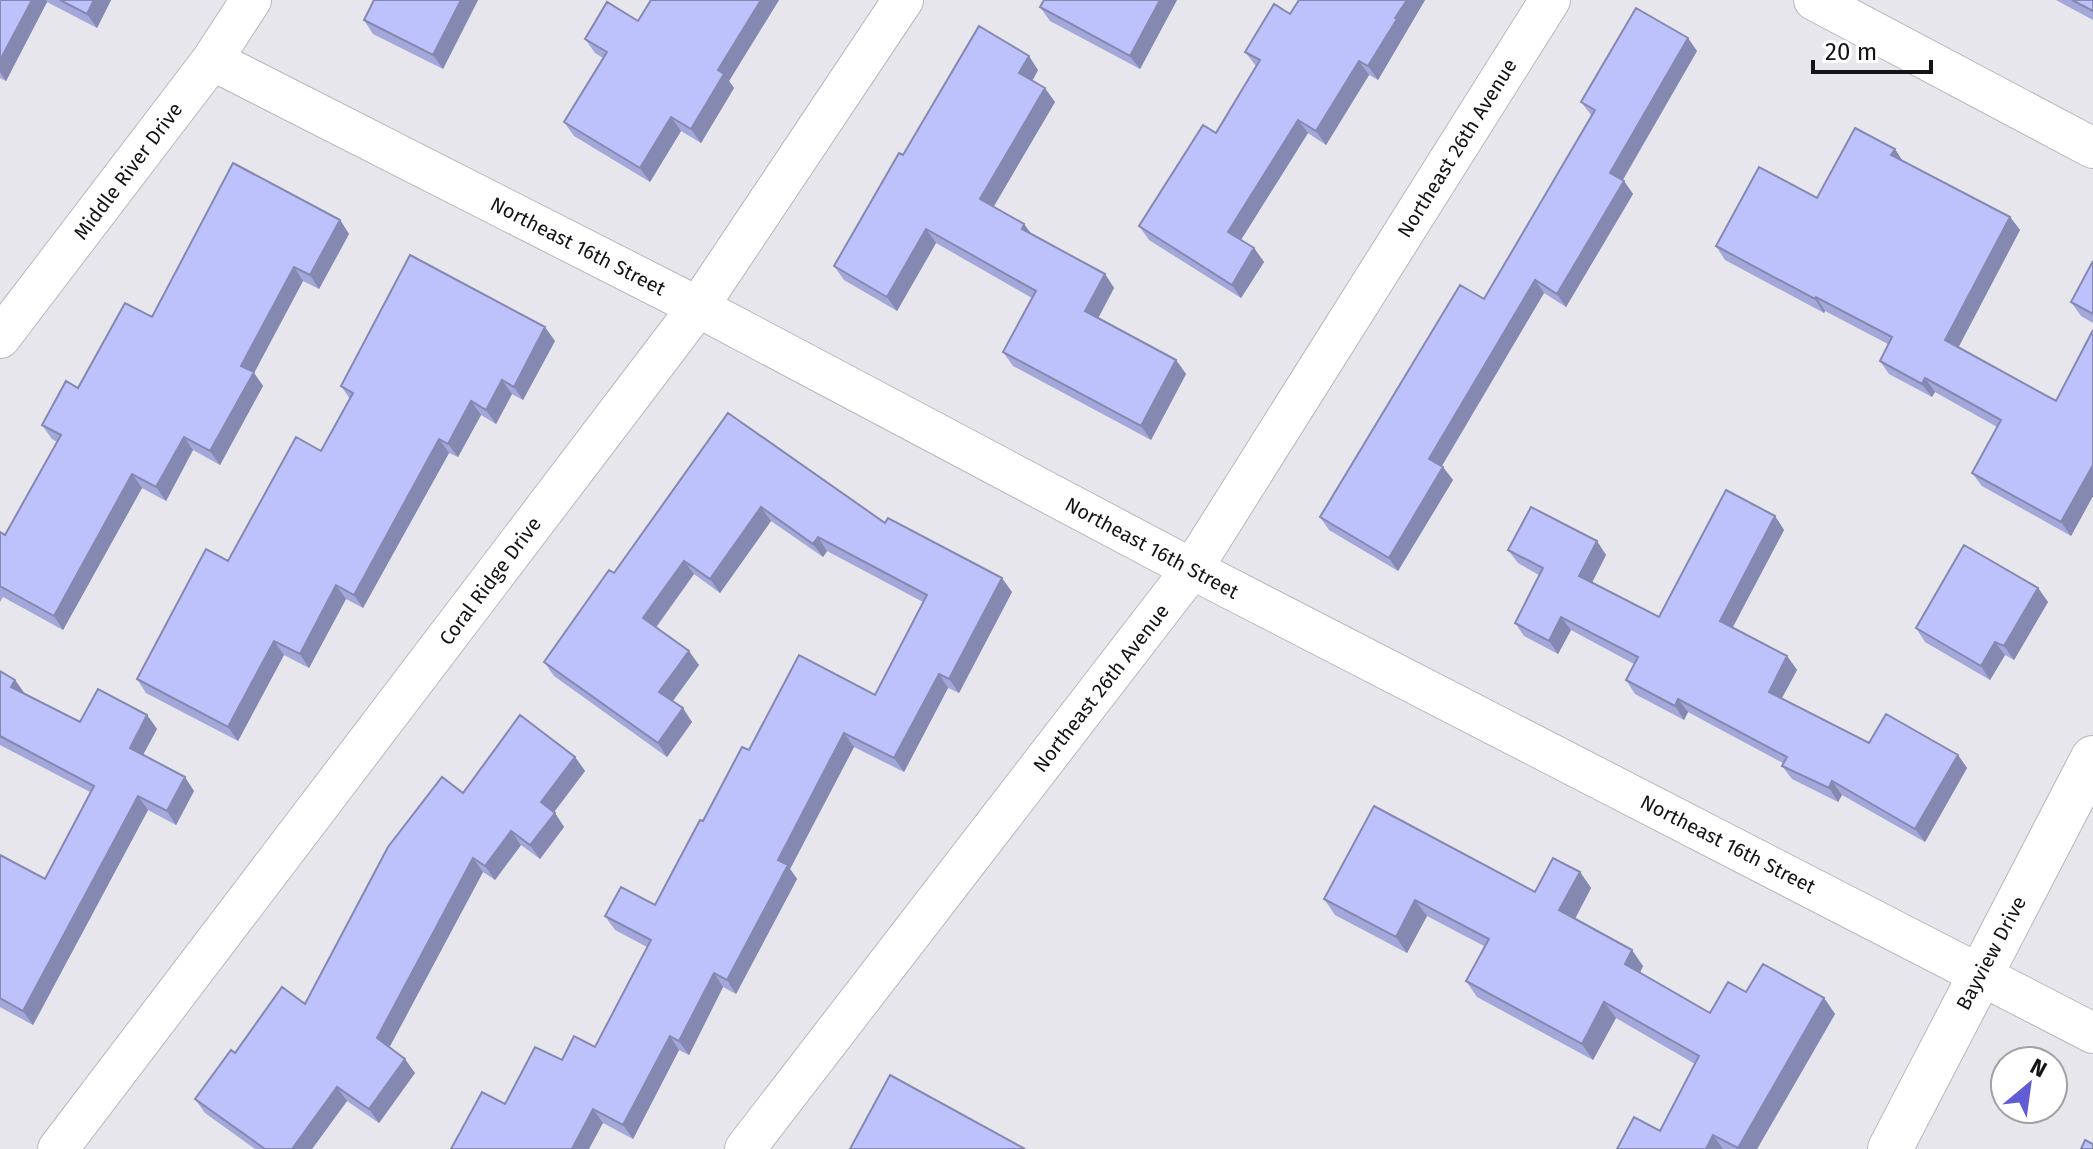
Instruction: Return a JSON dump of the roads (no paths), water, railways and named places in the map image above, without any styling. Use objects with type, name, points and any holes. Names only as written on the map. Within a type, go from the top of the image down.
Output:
[{"type":"street","name":"Middle River Drive","points":[[0,338],[212,60],[251,0]]},
{"type":"street","name":"Coral Ridge Drive","points":[[58,1149],[698,307],[903,0]]},
{"type":"street","name":"Northeast 26th Avenue","points":[[745,1149],[1192,569],[1550,0]]},
{"type":"street","points":[[1814,0],[2093,148]]},
{"type":"street","name":"Northeast 16th Street","points":[[212,60],[698,307],[1192,569],[2093,1033]]},
{"type":"street","name":"Bayview Drive","points":[[1890,1149],[2093,758]]}]
